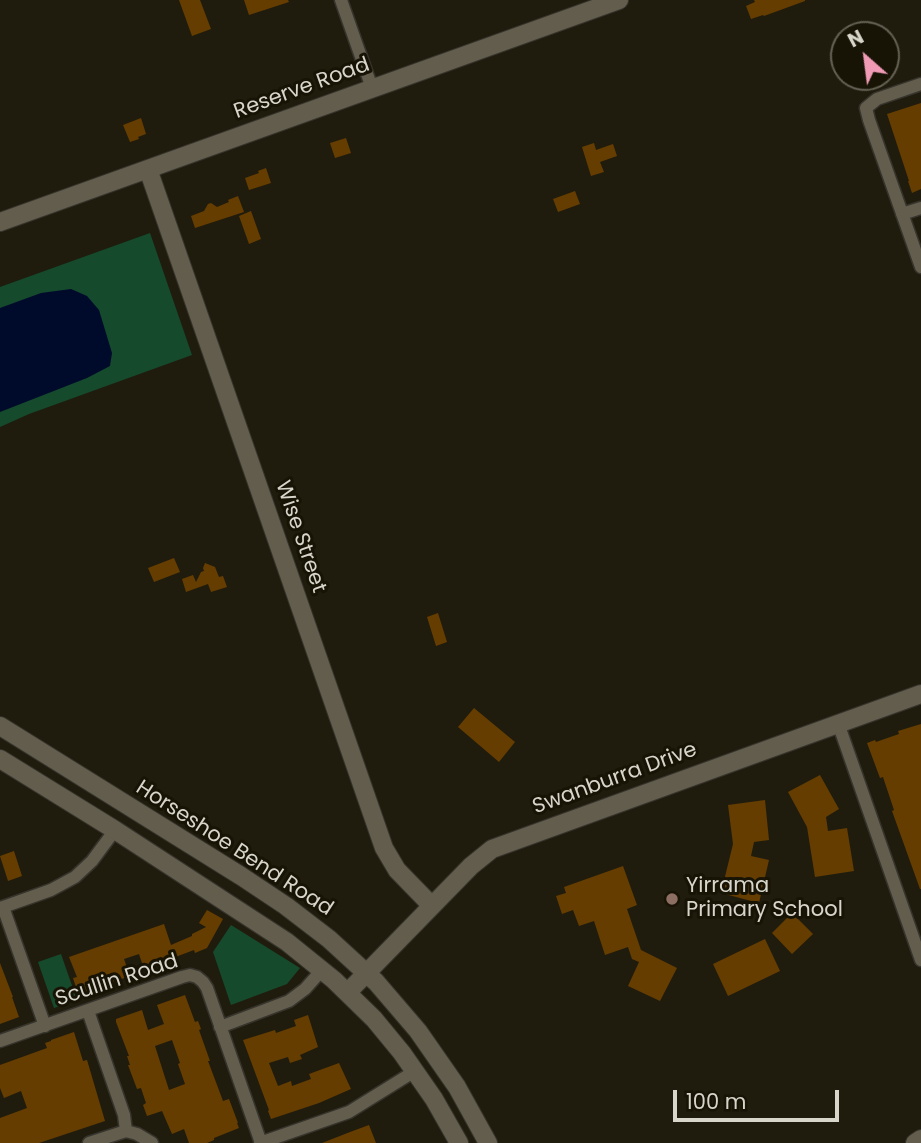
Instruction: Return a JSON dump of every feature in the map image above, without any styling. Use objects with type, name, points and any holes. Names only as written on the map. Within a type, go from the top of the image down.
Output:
[{"type":"street","points":[[341,0],[372,88]]},
{"type":"street","name":"Reserve Road","points":[[0,222],[618,0]]},
{"type":"street","points":[[921,84],[877,99],[866,107],[921,267]]},
{"type":"street","name":"Wise Street","points":[[148,169],[384,848],[397,870],[432,905]]},
{"type":"street","points":[[902,214],[921,208]]},
{"type":"street","name":"Swanburra Drive","points":[[348,992],[478,859],[500,845],[921,694]]},
{"type":"street","points":[[838,723],[921,960]]},
{"type":"street","name":"Horseshoe Bend Road","points":[[0,726],[286,906],[329,939],[398,1006],[437,1056],[468,1104],[488,1143]]},
{"type":"street","points":[[0,759],[287,942],[322,970],[348,992],[382,1028],[434,1099],[459,1143]]},
{"type":"street","points":[[45,1026],[1,908],[51,890],[75,877],[92,861],[130,807]]},
{"type":"street","points":[[220,1027],[289,1001],[305,989],[322,970]]},
{"type":"street","name":"Scullin Road","points":[[0,1041],[182,977],[194,976],[205,984],[260,1143]]},
{"type":"street","points":[[88,1010],[124,1115],[126,1131]]},
{"type":"street","points":[[260,1143],[349,1112],[437,1056]]},
{"type":"street","points":[[89,1143],[126,1131],[152,1143]]},
{"type":"street","points":[[914,1143],[921,1140]]},
{"type":"green space","points":[[150,233],[192,355],[0,427],[0,287]]},
{"type":"green space","points":[[231,925],[300,968],[287,984],[231,1005],[213,952]]},
{"type":"green space","points":[[61,954],[77,1000],[54,1008],[38,962]]},
{"type":"water","points":[[71,289],[87,296],[99,310],[112,353],[110,366],[87,378],[0,412],[0,308],[41,293]]},
{"type":"building","points":[[179,0],[200,0],[211,29],[192,36]]},
{"type":"building","points":[[244,0],[288,0],[289,2],[249,15]]},
{"type":"building","points":[[754,0],[805,1],[751,19],[746,6],[755,2]]},
{"type":"building","points":[[921,103],[921,189],[912,193],[887,114]]},
{"type":"building","points":[[141,118],[146,134],[130,142],[123,125]]},
{"type":"building","points":[[346,138],[351,153],[335,158],[330,143]]},
{"type":"building","points":[[594,143],[596,150],[613,144],[617,156],[600,162],[604,172],[591,176],[582,147]]},
{"type":"building","points":[[266,168],[271,183],[249,190],[245,178]]},
{"type":"building","points":[[575,191],[580,204],[558,212],[553,199]]},
{"type":"building","points":[[238,196],[244,212],[195,228],[191,216],[204,211],[208,204],[217,207]]},
{"type":"building","points":[[251,211],[261,239],[249,244],[239,216]]},
{"type":"building","points":[[174,558],[180,572],[154,582],[148,568]]},
{"type":"building","points":[[205,563],[215,567],[219,577],[223,576],[227,587],[211,592],[208,584],[186,592],[182,579],[193,575],[196,582],[204,571]]},
{"type":"building","points":[[438,613],[447,642],[436,646],[427,617]]},
{"type":"building","points":[[474,708],[515,742],[499,762],[458,727]]},
{"type":"building","points":[[921,724],[920,889],[892,811],[894,810],[883,777],[880,778],[867,743],[899,734],[898,731]]},
{"type":"building","points":[[820,775],[839,809],[826,817],[828,831],[847,828],[854,871],[815,877],[807,827],[788,792]]},
{"type":"building","points":[[765,800],[769,840],[754,842],[751,856],[769,860],[759,903],[721,893],[733,844],[728,805]]},
{"type":"building","points":[[14,851],[22,876],[8,881],[0,856]]},
{"type":"building","points":[[623,866],[637,905],[627,909],[641,950],[677,968],[660,1001],[628,986],[639,962],[632,959],[628,947],[605,955],[594,921],[579,926],[573,910],[562,914],[556,896],[566,893],[564,887]]},
{"type":"building","points":[[207,910],[223,919],[207,948],[195,953],[194,950],[172,959],[173,961],[144,969],[139,954],[124,959],[130,976],[85,992],[83,988],[77,990],[73,978],[77,977],[69,957],[164,924],[171,945],[206,927],[199,923]]},
{"type":"building","points":[[792,913],[813,934],[792,954],[772,933]]},
{"type":"building","points":[[765,939],[780,971],[728,996],[713,964]]},
{"type":"building","points":[[0,963],[19,1017],[0,1024]]},
{"type":"building","points":[[185,995],[195,1022],[198,1021],[201,1029],[199,1030],[208,1061],[223,1101],[229,1099],[239,1128],[207,1143],[189,1143],[184,1129],[172,1134],[162,1111],[147,1116],[143,1105],[146,1103],[141,1088],[137,1089],[128,1065],[129,1056],[116,1019],[142,1010],[148,1030],[164,1024],[157,1005]],"holes":[[[172,1040],[180,1063],[178,1064],[185,1084],[169,1090],[155,1046]]]},
{"type":"building","points":[[308,1015],[318,1047],[300,1055],[302,1059],[290,1063],[288,1057],[269,1063],[278,1086],[291,1081],[292,1086],[311,1079],[309,1074],[339,1063],[351,1089],[271,1119],[243,1040],[296,1026],[294,1020]]},
{"type":"building","points":[[74,1032],[83,1061],[87,1060],[105,1121],[39,1143],[0,1143],[0,1118],[27,1108],[21,1091],[4,1098],[0,1088],[0,1065],[47,1048],[45,1043]]},
{"type":"building","points":[[369,1125],[376,1143],[322,1143],[350,1132]]},
{"type":"place","name":"Yirrama Primary School","points":[[672,899]]}]
